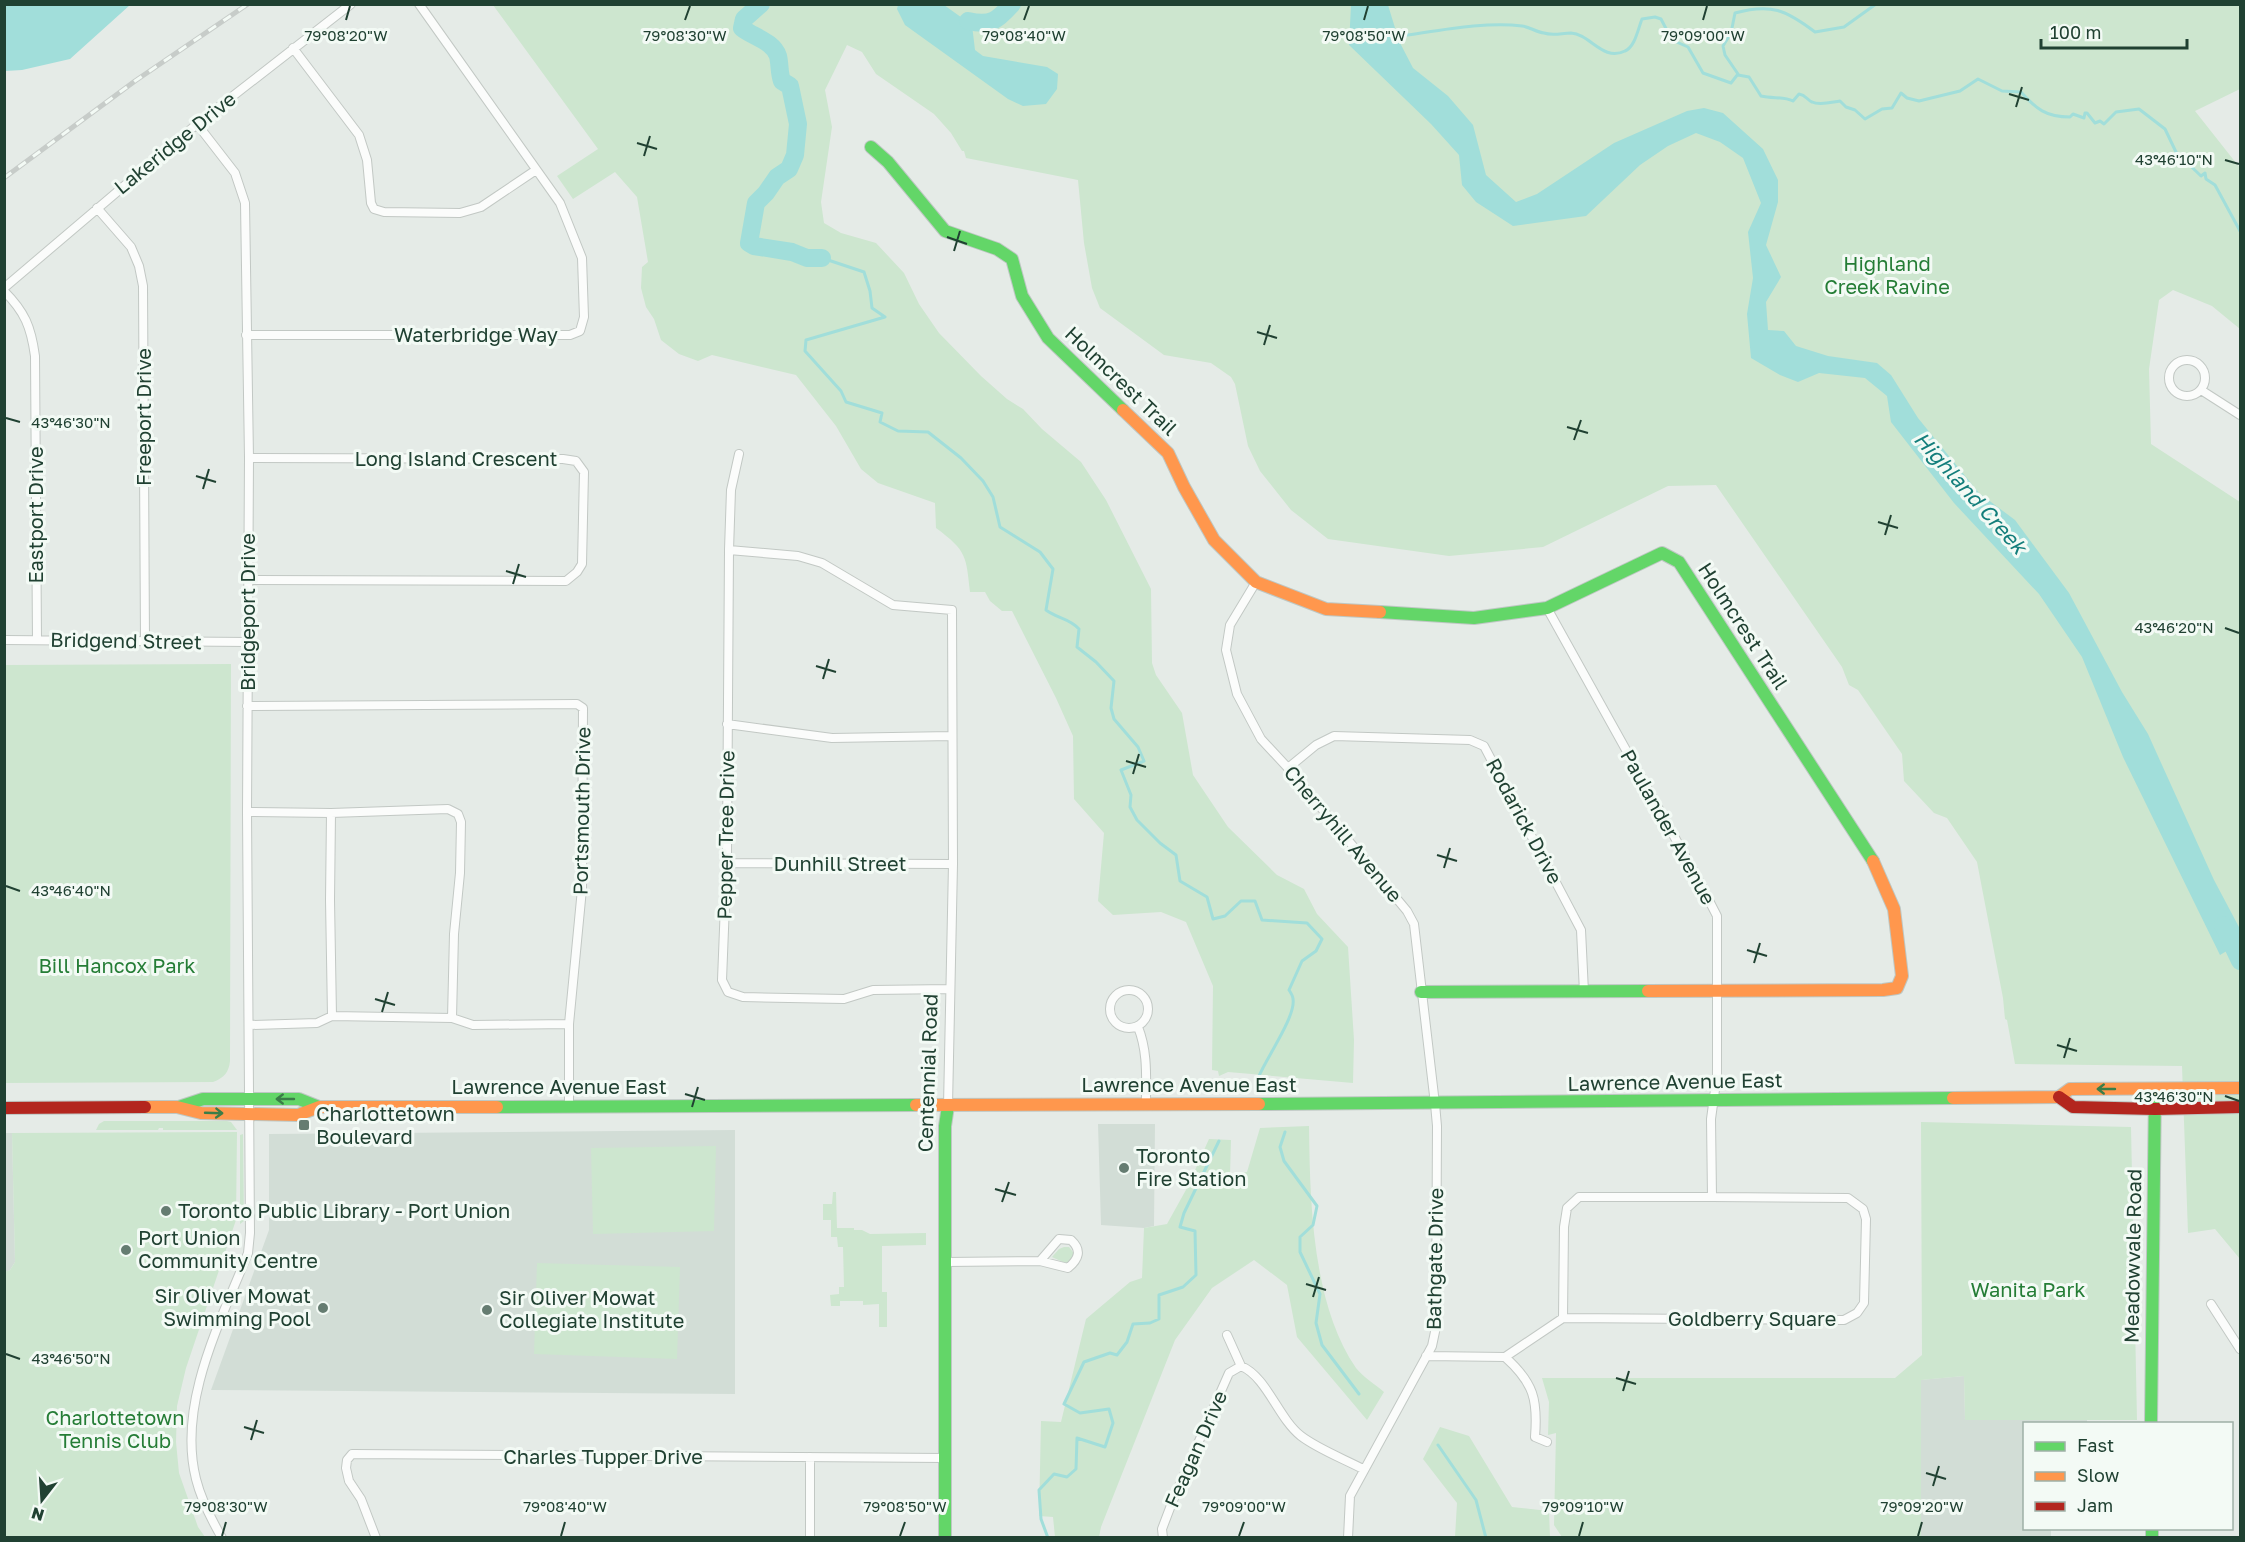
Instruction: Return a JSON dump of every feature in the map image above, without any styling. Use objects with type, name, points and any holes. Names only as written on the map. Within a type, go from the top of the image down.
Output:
[{"type":"street","name":"Lakeridge Drive","points":[[4,289],[197,124],[351,4]]},
{"type":"street","name":"Waterbridge Way","points":[[246,335],[570,335],[580,331],[584,317],[582,258],[560,203],[419,4]]},
{"type":"street","points":[[293,48],[359,135],[367,159],[371,203],[374,209],[384,212],[460,213],[481,207],[536,170]]},
{"type":"street","name":"Bridgeport Drive","points":[[197,124],[235,173],[243,196],[249,458],[250,1115]]},
{"type":"street","name":"Holmcrest Trail","points":[[871,147],[888,162],[945,231],[997,249],[1012,259],[1022,296],[1048,338],[1168,453],[1214,540],[1256,582],[1326,609],[1474,618],[1547,608],[1662,553],[1679,562],[1878,869],[1894,909],[1902,976],[1898,988],[1883,990],[1421,992]]},
{"type":"street","name":"Freeport Drive","points":[[97,208],[131,247],[139,266],[143,286],[145,641]]},
{"type":"street","name":"Eastport Drive","points":[[4,289],[24,316],[32,332],[35,356],[37,640]]},
{"type":"street","points":[[2184,360],[2195,361],[2199,364],[2205,374],[2204,386],[2201,390],[2196,394],[2184,396],[2173,390],[2169,378],[2173,366],[2184,360]]},
{"type":"street","points":[[2201,390],[2241,415]]},
{"type":"street","name":"Pepper Tree Drive","points":[[739,454],[731,490],[729,550],[727,863],[722,980],[728,992],[743,997],[844,999],[873,990],[950,989]]},
{"type":"street","name":"Long Island Crescent","points":[[249,458],[563,459],[576,460],[584,472],[582,564],[577,572],[566,580],[249,580]]},
{"type":"street","name":"Centennial Road","points":[[729,550],[798,556],[822,563],[893,605],[952,610],[953,864],[948,1106],[945,1137],[945,1538]]},
{"type":"street","name":"Cherryhill Avenue","points":[[1256,582],[1230,625],[1226,650],[1237,694],[1261,739],[1288,768],[1407,911],[1414,924],[1435,1104]]},
{"type":"street","name":"Paulander Avenue","points":[[1547,608],[1700,881],[1717,916],[1718,991],[1715,1101]]},
{"type":"street","name":"Bridgend Street","points":[[4,640],[248,642]]},
{"type":"street","name":"Portsmouth Drive","points":[[248,706],[577,704],[584,708],[582,889],[569,1024],[569,1106]]},
{"type":"street","points":[[727,724],[832,738],[952,736]]},
{"type":"street","name":"Rodarick Drive","points":[[1288,768],[1316,745],[1334,736],[1470,740],[1484,746],[1581,930],[1584,992]]},
{"type":"street","points":[[248,812],[331,813],[448,809],[458,814],[461,822],[460,873],[454,934],[452,1018]]},
{"type":"street","points":[[331,813],[332,1016]]},
{"type":"street","name":"Dunhill Street","points":[[727,863],[953,864]]},
{"type":"street","points":[[1134,990],[1145,998],[1149,1010],[1147,1017],[1138,1026],[1126,1028],[1120,1026],[1112,1018],[1110,1005],[1116,995],[1121,992],[1134,990]]},
{"type":"street","points":[[250,1025],[317,1023],[332,1016],[452,1018],[472,1025],[569,1024]]},
{"type":"street","points":[[1138,1026],[1144,1040],[1146,1055],[1146,1104]]},
{"type":"street","name":"Lawrence Avenue East","points":[[4,1108],[177,1107],[201,1113],[298,1115],[319,1107],[1435,1104],[2059,1097],[2070,1089],[2241,1088]]},
{"type":"street","name":"Meadowvale Road","points":[[2151,1422],[2155,1089]]},
{"type":"street","name":"Lawrence Avenue East","points":[[2059,1097],[2073,1107],[2155,1109],[2241,1107]]},
{"type":"street","name":"Lawrence Avenue East","points":[[177,1107],[203,1099],[299,1099],[319,1107]]},
{"type":"street","points":[[1712,1197],[1711,1119],[1715,1101]]},
{"type":"street","name":"Bathgate Drive","points":[[1348,1538],[1350,1496],[1432,1346],[1436,1327],[1437,1126],[1435,1104]]},
{"type":"street","points":[[222,1538],[198,1485],[193,1463],[192,1438],[195,1393],[248,1253],[250,1115]]},
{"type":"street","name":"Goldberry Square","points":[[1579,1197],[1848,1198],[1863,1209],[1866,1219],[1864,1303],[1857,1313],[1844,1320],[1563,1318],[1564,1227],[1567,1208],[1579,1197]]},
{"type":"street","points":[[946,1262],[1040,1261],[1068,1268],[1076,1261],[1077,1246],[1071,1239],[1059,1239],[1040,1261]]},
{"type":"street","points":[[2211,1304],[2241,1349]]},
{"type":"street","points":[[1426,1356],[1505,1357],[1563,1318]]},
{"type":"street","points":[[1227,1335],[1241,1366],[1251,1371],[1301,1436],[1363,1469]]},
{"type":"street","points":[[1505,1357],[1529,1384],[1536,1401],[1535,1437],[1547,1442]]},
{"type":"street","name":"Feagan Drive","points":[[1163,1538],[1162,1529],[1173,1500],[1229,1373],[1241,1366]]},
{"type":"street","name":"Charles Tupper Drive","points":[[376,1538],[360,1498],[347,1474],[347,1460],[352,1455],[945,1458]]},
{"type":"street","points":[[810,1457],[810,1538]]},
{"type":"shaded area","points":[[1098,1124],[1155,1124],[1154,1226],[1144,1228],[1101,1225]]},
{"type":"shaded area","name":"Sir Oliver Mowat Collegiate Institute","points":[[735,1130],[735,1394],[211,1390],[269,1230],[269,1134]]},
{"type":"shaded area","points":[[4,1133],[12,1133],[15,1262],[10,1270],[5,1272]]},
{"type":"shaded area","points":[[1964,1376],[1965,1420],[2087,1420],[2087,1422],[2023,1422],[2023,1530],[2051,1530],[2051,1537],[1921,1537],[1920,1380]]},
{"type":"green space","name":"Highland Creek Ravine","points":[[493,5],[2240,5],[2240,89],[2195,111],[2240,168],[2240,329],[2212,306],[2173,290],[2159,300],[2149,369],[2151,444],[2240,502],[2240,1259],[2215,1229],[2188,1233],[2182,1066],[2015,1064],[1977,862],[1947,818],[1934,813],[1904,781],[1902,754],[1858,690],[1849,685],[1842,667],[1716,485],[1668,486],[1543,547],[1449,556],[1328,539],[1291,510],[1260,471],[1248,446],[1235,384],[1231,377],[1211,363],[1164,355],[1100,308],[1092,288],[1084,243],[1078,180],[966,158],[964,151],[951,133],[934,114],[876,74],[862,52],[847,45],[825,90],[832,127],[821,202],[824,223],[841,233],[876,243],[904,273],[919,304],[939,333],[981,376],[1007,399],[1023,409],[1042,429],[1081,462],[1106,500],[1151,589],[1152,663],[1156,675],[1182,713],[1193,775],[1228,827],[1277,875],[1304,889],[1317,914],[1348,947],[1354,1040],[1353,1083],[1228,1072],[1219,1076],[1218,1071],[1212,1070],[1213,986],[1186,922],[1161,912],[1113,915],[1098,901],[1104,833],[1074,799],[1073,736],[1012,611],[1002,611],[990,601],[985,592],[970,592],[963,555],[954,543],[936,528],[935,503],[878,483],[861,469],[836,426],[796,375],[712,355],[698,361],[679,354],[661,340],[654,319],[646,307],[641,288],[642,267],[648,262],[637,197],[615,172],[573,199],[557,176],[598,149]]},
{"type":"green space","name":"Bill Hancox Park","points":[[231,664],[230,1061],[227,1071],[220,1079],[213,1082],[5,1083],[5,665]]},
{"type":"green space","points":[[104,1121],[227,1121],[231,1122],[237,1130],[163,1130],[159,1128],[158,1130],[96,1130]]},
{"type":"green space","name":"Wanita Park","points":[[1921,1122],[2131,1127],[2137,1420],[1965,1420],[1964,1376],[1921,1380],[1921,1537],[1562,1537],[1554,1525],[1556,1433],[1548,1435],[1549,1402],[1542,1378],[1895,1378],[1922,1355]]},
{"type":"green space","points":[[1309,1126],[1316,1252],[1330,1314],[1341,1342],[1356,1368],[1384,1392],[1367,1420],[1297,1337],[1287,1285],[1254,1260],[1212,1288],[1175,1340],[1099,1537],[1055,1537],[1053,1517],[1039,1516],[1041,1421],[1061,1422],[1086,1319],[1130,1282],[1142,1278],[1144,1228],[1167,1224],[1187,1188],[1209,1139],[1231,1140],[1230,1175],[1247,1172],[1260,1128]]},
{"type":"green space","name":"Charlottetown Tennis Club","points":[[237,1132],[236,1220],[186,1368],[177,1406],[176,1442],[179,1473],[198,1527],[205,1537],[5,1537],[4,1272],[10,1270],[15,1262],[12,1133]]},
{"type":"green space","points":[[243,1134],[244,1221],[240,1224],[240,1135]]},
{"type":"green space","points":[[716,1146],[714,1231],[593,1234],[591,1148]]},
{"type":"green space","points":[[833,1192],[836,1192],[837,1228],[854,1228],[854,1230],[862,1230],[870,1234],[926,1233],[926,1245],[882,1246],[882,1292],[887,1292],[887,1327],[879,1327],[879,1304],[863,1305],[863,1301],[840,1301],[840,1306],[831,1306],[830,1295],[839,1294],[839,1287],[844,1287],[843,1247],[838,1247],[837,1237],[831,1237],[831,1220],[823,1220],[823,1204],[832,1204]]},
{"type":"green space","points":[[1064,1247],[1069,1247],[1073,1252],[1073,1258],[1065,1263],[1052,1257]]},
{"type":"green space","points":[[537,1263],[680,1267],[677,1359],[534,1354]]},
{"type":"green space","points":[[1440,1427],[1469,1436],[1512,1507],[1549,1511],[1550,1537],[1455,1537],[1457,1503],[1423,1459]]},
{"type":"water","points":[[5,4],[130,5],[70,59],[22,70],[5,71]]},
{"type":"water","points":[[898,5],[944,5],[972,25],[975,50],[983,56],[1047,67],[1058,74],[1057,89],[1046,104],[1023,106],[1008,99],[905,25],[897,9]]},
{"type":"water","name":"Highland Creek","points":[[1351,5],[1388,5],[1399,41],[1413,68],[1448,96],[1473,125],[1486,175],[1516,202],[1537,194],[1614,143],[1687,111],[1704,108],[1723,113],[1763,149],[1778,180],[1778,202],[1766,245],[1781,277],[1766,302],[1768,330],[1784,331],[1796,346],[1828,356],[1877,363],[1891,375],[1918,418],[1979,493],[2015,520],[2069,593],[2122,692],[2148,734],[2214,880],[2240,929],[2240,943],[2220,955],[2123,757],[2082,657],[2039,594],[1954,503],[1891,422],[1887,396],[1865,378],[1819,373],[1798,382],[1780,375],[1751,358],[1747,314],[1753,278],[1748,232],[1761,203],[1743,158],[1720,142],[1696,133],[1668,146],[1640,165],[1586,216],[1513,226],[1476,202],[1462,185],[1459,155],[1431,124],[1349,45]]},
{"type":"waterway","points":[[761,4],[744,19],[742,28],[767,43],[778,56],[780,75],[782,81],[790,86],[798,124],[795,155],[789,169],[777,177],[756,203],[749,243],[754,246],[792,252],[807,258],[822,258]]},
{"type":"waterway","points":[[968,21],[982,23],[993,21],[1012,4]]},
{"type":"waterway","points":[[1394,37],[1458,28],[1507,25],[1525,27],[1547,34],[1571,33],[1603,50],[1617,53],[1631,46],[1642,19],[1655,17],[1661,19],[1672,40],[1688,47],[1703,73],[1731,83],[1738,74],[1725,55],[1723,46],[1731,33],[1735,13],[1759,9],[1778,10],[1795,18],[1815,32],[1844,27],[1876,4]]},
{"type":"waterway","points":[[1738,75],[1749,77],[1761,96],[1793,101],[1799,94],[1815,103],[1840,101],[1865,119],[1882,109],[1892,108],[1901,93],[1907,98],[1919,101],[1960,91],[1978,79],[2002,91],[2021,92],[2048,114],[2070,117],[2073,114],[2084,118],[2087,113],[2095,123],[2100,121],[2104,124],[2116,112],[2139,109],[2165,129],[2176,152],[2201,176],[2205,173],[2206,179],[2215,185],[2240,231]]},
{"type":"waterway","points":[[822,258],[864,272],[872,308],[885,317],[806,340],[805,351],[841,391],[846,402],[882,413],[880,422],[898,431],[928,432],[961,458],[983,481],[993,497],[1000,527],[1040,552],[1053,569],[1046,610],[1079,629],[1077,647],[1096,662],[1114,681],[1111,708],[1114,719],[1138,747],[1144,761],[1121,770],[1131,795],[1130,807],[1137,820],[1176,855],[1180,881],[1207,897],[1213,919],[1225,916],[1241,901],[1255,901],[1262,920],[1307,923],[1322,939],[1316,951],[1302,961],[1289,990],[1293,999],[1290,1016],[1259,1076]]},
{"type":"waterway","name":"Highland Creek","points":[[2223,925],[2240,961]]},
{"type":"waterway","points":[[1285,1132],[1280,1147],[1284,1161],[1317,1206],[1313,1225],[1300,1237],[1300,1252],[1320,1294],[1316,1323],[1322,1345],[1359,1394]]},
{"type":"waterway","points":[[1048,1538],[1041,1519],[1039,1490],[1054,1474],[1067,1477],[1076,1469],[1077,1438],[1105,1447],[1113,1423],[1109,1409],[1080,1413],[1064,1404],[1084,1362],[1110,1353],[1117,1355],[1127,1342],[1133,1324],[1150,1323],[1159,1319],[1159,1295],[1183,1287],[1196,1275],[1195,1231],[1180,1227],[1184,1213],[1219,1141]]},
{"type":"waterway","points":[[1438,1445],[1476,1500],[1486,1538]]},
{"type":"railway","points":[[4,178],[135,81],[248,4]]},
{"type":"traffic: fast","points":[[871,147],[888,162],[945,231],[997,249],[1012,259],[1022,296],[1048,338],[1123,410]]},
{"type":"traffic: fast","points":[[1380,612],[1474,618],[1547,608],[1662,553],[1679,562],[1873,861]]},
{"type":"traffic: fast","points":[[1421,992],[1648,991]]},
{"type":"traffic: fast","points":[[2151,1422],[2155,1089]]},
{"type":"traffic: fast","points":[[1259,1104],[1953,1098]]},
{"type":"traffic: fast","points":[[179,1107],[203,1099],[299,1099],[319,1107]]},
{"type":"traffic: fast","points":[[497,1107],[916,1105]]},
{"type":"traffic: fast","points":[[945,1538],[945,1126],[948,1106]]},
{"type":"traffic: fast","points":[[2152,1530],[2152,1538]]},
{"type":"traffic: slow","points":[[1123,410],[1168,453],[1214,540],[1256,582],[1326,609],[1380,612]]},
{"type":"traffic: slow","points":[[1648,991],[1883,990],[1897,988],[1902,976],[1894,909],[1873,861]]},
{"type":"traffic: slow","points":[[1953,1098],[2059,1097],[2070,1089],[2240,1088]]},
{"type":"traffic: slow","points":[[916,1105],[1259,1104]]},
{"type":"traffic: slow","points":[[145,1107],[177,1107],[201,1113],[298,1115],[319,1107],[497,1107]]},
{"type":"traffic: jam","points":[[2059,1097],[2073,1107],[2155,1109],[2240,1107]]},
{"type":"traffic: jam","points":[[4,1108],[145,1107]]},
{"type":"place","name":"Charlottetown Boulevard","points":[[304,1125]]},
{"type":"place","name":"Toronto Fire Station","points":[[1124,1168]]},
{"type":"place","name":"Toronto Public Library - Port Union","points":[[166,1211]]},
{"type":"place","name":"Port Union Community Centre","points":[[126,1250]]},
{"type":"place","name":"Sir Oliver Mowat Swimming Pool","points":[[323,1308]]},
{"type":"place","name":"Sir Oliver Mowat Collegiate Institute","points":[[487,1310]]}]
